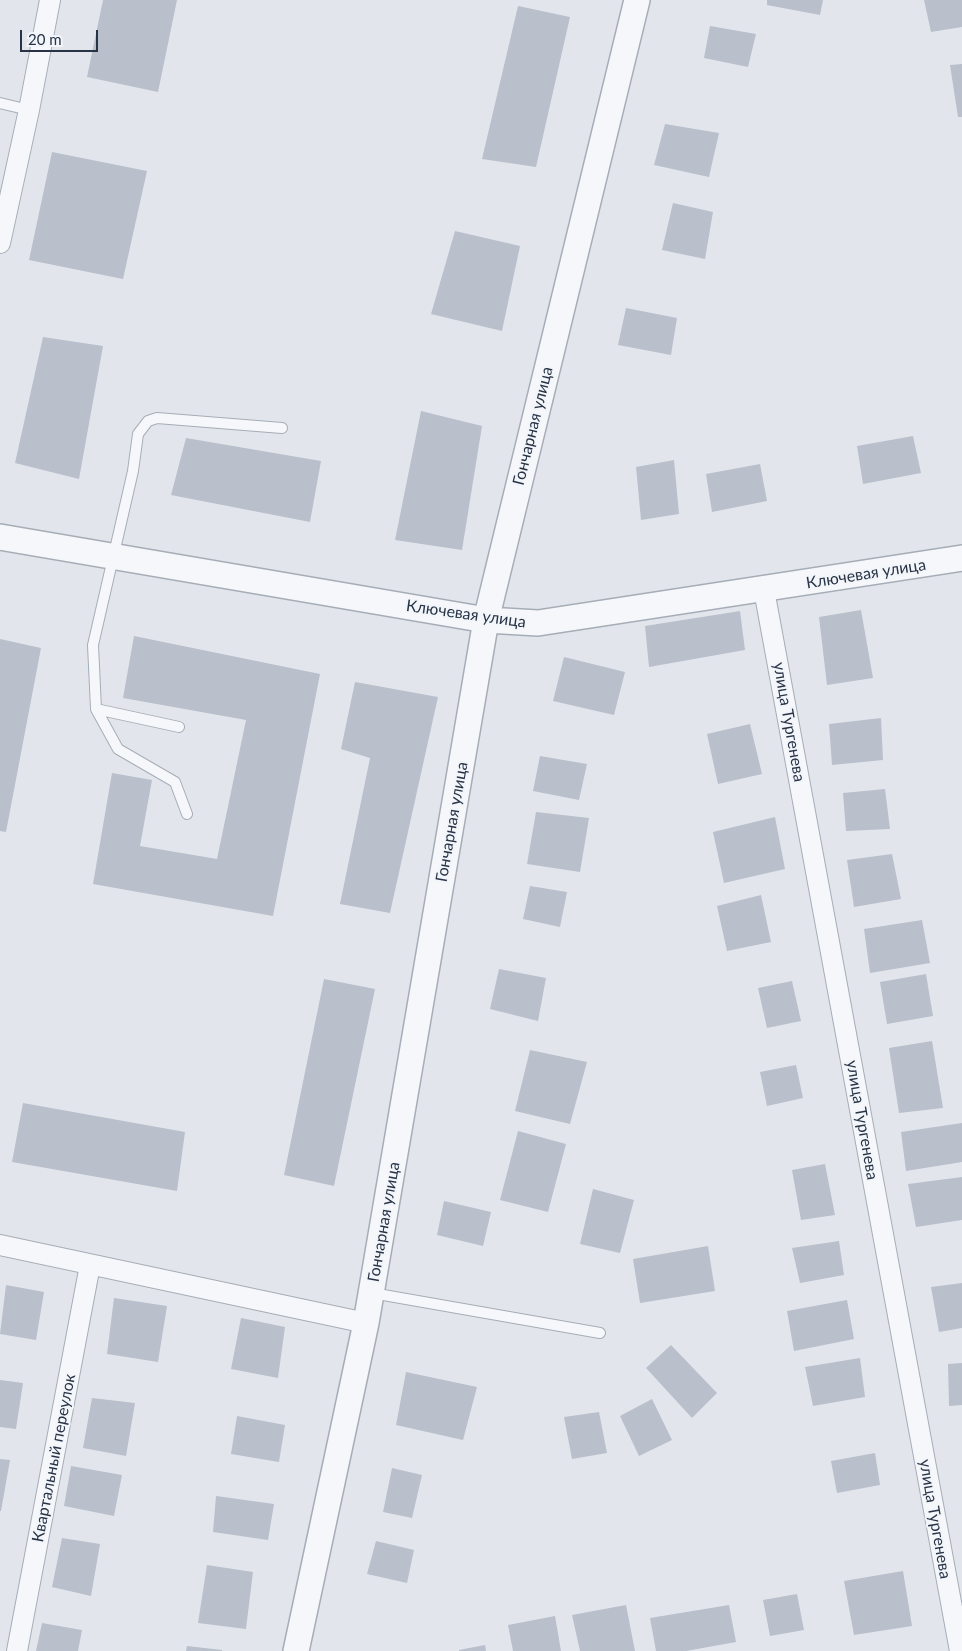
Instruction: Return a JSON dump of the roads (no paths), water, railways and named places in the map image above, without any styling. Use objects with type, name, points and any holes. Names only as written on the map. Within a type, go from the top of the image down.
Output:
[{"type":"street","points":[[0,242],[29,110],[50,0]]},
{"type":"street","name":"Гончарная улица","points":[[296,1651],[372,1293],[486,620],[637,0]]},
{"type":"street","name":"Ключевая улица","points":[[0,537],[486,620],[538,623],[764,590],[962,558]]},
{"type":"street","name":"улица Тургенева","points":[[764,590],[960,1651]]},
{"type":"street","points":[[0,1245],[90,1266],[366,1323]]},
{"type":"street","name":"Квартальный переулок","points":[[17,1651],[90,1266]]},
{"type":"lane","points":[[0,103],[29,110]]},
{"type":"lane","points":[[187,814],[175,782],[118,749],[96,709],[93,645],[115,556],[133,471],[138,434],[148,421],[157,418],[282,428]]},
{"type":"lane","points":[[96,709],[179,727]]},
{"type":"lane","points":[[372,1293],[600,1333]]}]
